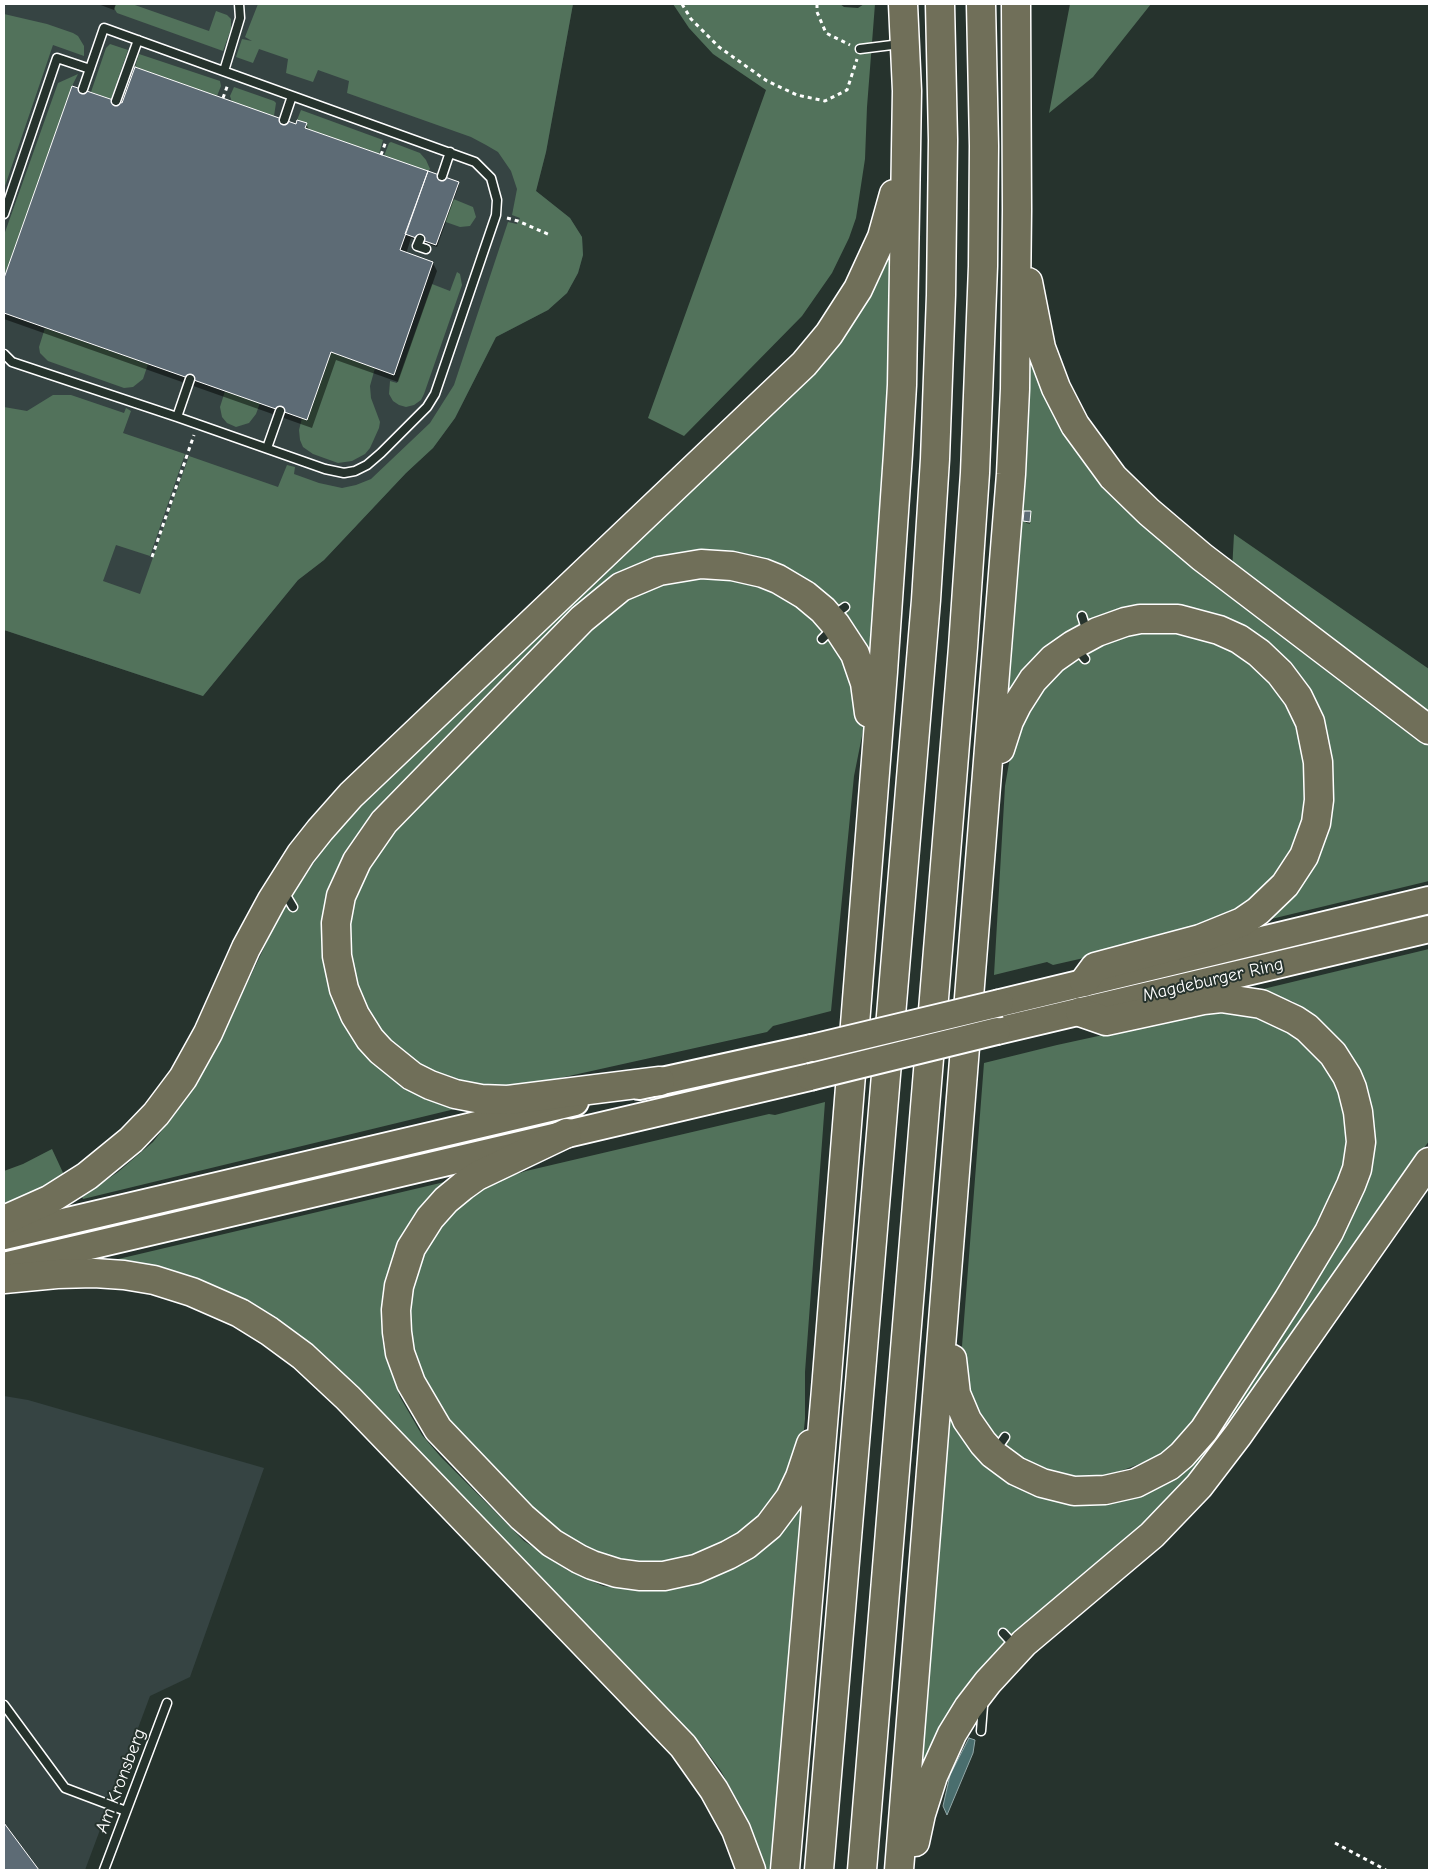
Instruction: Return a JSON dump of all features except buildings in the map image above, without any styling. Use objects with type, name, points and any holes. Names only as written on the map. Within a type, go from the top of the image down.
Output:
[{"type":"highway","points":[[785,1870],[874,790],[898,454],[902,375],[907,91],[903,4]]},
{"type":"highway","points":[[819,1870],[928,581],[941,295],[943,158],[940,4]]},
{"type":"highway","points":[[862,1870],[962,657],[975,473],[983,266],[981,4]]},
{"type":"highway","points":[[900,1870],[1011,474],[1015,389],[1017,210],[1016,4]]},
{"type":"highway","points":[[4,1220],[49,1200],[87,1176],[131,1140],[156,1114],[183,1078],[208,1033],[246,948],[286,896],[310,842],[351,795],[765,402],[804,364],[829,334],[858,290],[887,223],[895,184],[907,91]]},
{"type":"highway","points":[[1017,210],[1032,307],[1044,358],[1056,388],[1075,425],[1101,463],[1148,512],[1202,557],[1429,730]]},
{"type":"highway","points":[[660,1081],[502,1100],[455,1094],[412,1076],[381,1051],[370,1038],[355,1015],[344,989],[337,956],[338,910],[356,860],[384,822],[582,619],[622,587],[649,574],[678,567],[709,564],[732,566],[763,573],[778,579],[805,596],[833,622],[855,654],[865,683],[870,716],[874,790]]},
{"type":"highway","points":[[984,829],[997,760],[1009,721],[1017,705],[1041,670],[1082,639],[1125,622],[1158,618],[1178,619],[1206,626],[1238,639],[1272,664],[1298,697],[1313,733],[1320,779],[1319,800],[1316,823],[1304,856],[1284,885],[1258,911],[1242,922],[1200,939],[1094,967],[1084,982]]},
{"type":"highway","name":"Magdeburger Ring","points":[[4,1236],[660,1081],[812,1048],[1429,900]]},
{"type":"highway","name":"Magdeburger Ring","points":[[4,1266],[810,1077],[1429,929]]},
{"type":"highway","points":[[946,1291],[956,1394],[974,1432],[999,1446],[1010,1467],[1030,1479],[1054,1487],[1091,1492],[1119,1488],[1161,1470],[1182,1455],[1193,1444],[1288,1300],[1329,1232],[1346,1199],[1359,1156],[1360,1125],[1356,1100],[1347,1076],[1333,1054],[1307,1028],[1284,1014],[1261,1004],[1221,998],[1202,1000],[1106,1022],[1080,1012]]},
{"type":"highway","points":[[567,1133],[477,1176],[446,1200],[415,1239],[402,1273],[398,1298],[396,1321],[400,1353],[410,1383],[420,1401],[447,1439],[522,1517],[563,1550],[592,1565],[617,1573],[639,1576],[664,1576],[686,1572],[712,1563],[746,1545],[762,1532],[790,1498],[808,1456],[826,1389]]},
{"type":"highway","points":[[910,1870],[917,1832],[933,1776],[952,1734],[975,1720],[988,1682],[1010,1641],[1152,1535],[1198,1486],[1244,1428],[1429,1162]]},
{"type":"highway","points":[[4,1279],[94,1273],[154,1280],[192,1292],[240,1313],[303,1356],[355,1405],[683,1746],[714,1790],[736,1830],[751,1870]]},
{"type":"lane","points":[[224,71],[240,18],[239,4]]},
{"type":"lane","points":[[4,354],[12,362],[325,469],[344,473],[356,471],[367,465],[381,453],[427,407],[435,394],[496,215],[497,200],[491,178],[475,162],[104,28],[83,89]]},
{"type":"lane","points":[[116,101],[138,40]]},
{"type":"lane","points":[[860,49],[905,43]]},
{"type":"lane","points":[[4,214],[57,58],[90,69]]},
{"type":"lane","points":[[284,120],[292,96]]},
{"type":"lane","points":[[442,176],[450,152]]},
{"type":"lane","points":[[420,239],[417,246],[426,249]]},
{"type":"lane","points":[[177,417],[190,379]]},
{"type":"lane","points":[[267,448],[280,410]]},
{"type":"lane","name":"Am Kronsberg","points":[[104,1870],[167,1703]]},
{"type":"lane","points":[[4,1705],[65,1788],[126,1812]]},
{"type":"path","points":[[682,4],[691,19],[719,47],[767,81],[797,95],[825,100],[847,90],[860,49],[826,33],[817,12],[817,4]]},
{"type":"path","points":[[496,215],[518,221],[550,236]]},
{"type":"path","points":[[152,557],[198,424]]},
{"type":"path","points":[[1335,1843],[1386,1870]]},
{"type":"shaded area","points":[[4,4],[573,4],[546,152],[536,191],[570,218],[582,237],[583,255],[578,273],[567,293],[548,310],[496,337],[455,418],[433,448],[406,473],[324,560],[298,580],[203,696],[4,630]]},
{"type":"shaded area","points":[[4,1396],[28,1400],[264,1468],[190,1677],[150,1696],[85,1870],[4,1870]]},
{"type":"green space","points":[[116,4],[132,4],[209,31],[216,11],[227,15],[231,19],[231,29],[223,51],[117,13],[114,8]]},
{"type":"green space","points":[[258,4],[573,4],[546,152],[536,191],[570,218],[582,237],[583,255],[578,273],[567,293],[548,310],[496,337],[455,418],[433,448],[406,473],[324,560],[298,580],[203,696],[4,630],[4,407],[27,411],[53,395],[71,395],[124,413],[126,408],[131,411],[123,433],[185,454],[150,556],[116,545],[103,581],[140,594],[189,456],[278,487],[287,465],[295,467],[294,474],[319,483],[342,488],[371,479],[430,423],[454,385],[508,222],[517,224],[520,218],[512,215],[517,189],[511,171],[498,152],[486,145],[471,137],[347,93],[349,81],[318,70],[313,82],[286,73],[288,59],[259,49],[253,63],[236,57],[242,39],[252,41],[245,37]]},
{"type":"green space","points":[[673,4],[840,4],[844,7],[858,8],[864,4],[875,4],[865,159],[856,218],[849,238],[832,273],[802,316],[684,436],[648,418],[766,90],[713,54],[689,28]]},
{"type":"green space","points":[[1070,4],[1151,4],[1093,77],[1049,113]]},
{"type":"green space","points":[[4,14],[47,24],[73,33],[78,36],[84,46],[84,56],[53,45],[4,189]]},
{"type":"green space","points":[[110,44],[128,50],[111,99],[91,92],[106,48]]},
{"type":"green space","points":[[139,54],[220,81],[221,86],[217,96],[135,67]]},
{"type":"green space","points":[[78,74],[72,86],[4,278],[4,235],[58,83]]},
{"type":"green space","points":[[234,87],[274,101],[276,103],[274,116],[232,102],[230,96]]},
{"type":"green space","points":[[301,110],[383,140],[379,154],[305,128],[306,123],[297,120]]},
{"type":"green space","points":[[391,142],[420,153],[430,169],[428,171],[384,156]]},
{"type":"green space","points":[[451,198],[473,207],[476,217],[470,226],[460,227],[443,221]]},
{"type":"green space","points":[[893,245],[888,411],[874,667],[861,635],[847,615],[816,586],[789,569],[758,557],[719,550],[679,553],[656,558],[374,815],[348,851],[332,987],[459,1108],[83,1199],[82,1197],[118,1172],[153,1142],[186,1099],[214,1053],[282,910],[324,848],[346,820],[813,375],[836,349],[857,318],[878,281]]},
{"type":"green space","points":[[457,272],[460,274],[462,285],[424,394],[421,400],[414,405],[406,407],[399,405],[393,401],[389,394],[390,381],[397,383],[432,284],[450,291]]},
{"type":"green space","points":[[1023,301],[1057,413],[1429,742],[1429,881],[1267,920],[1331,764],[1325,728],[1319,711],[1172,606],[1010,695],[1005,694]]},
{"type":"green space","points":[[45,328],[148,364],[143,379],[133,387],[124,388],[48,361],[40,353],[39,347]]},
{"type":"green space","points":[[331,352],[375,368],[370,386],[371,398],[380,422],[370,448],[365,454],[352,461],[338,463],[313,454],[303,447],[299,430],[302,418],[307,420]]},
{"type":"green space","points":[[225,391],[260,403],[256,414],[249,423],[236,427],[227,423],[222,417],[220,407]]},
{"type":"green space","points":[[1234,534],[1429,669],[1429,721],[1232,571]]},
{"type":"green space","points":[[681,575],[757,581],[801,604],[844,654],[863,721],[863,731],[854,776],[831,1011],[773,1026],[767,1032],[533,1084],[487,1086],[439,1077],[403,1055],[372,1023],[348,963],[350,906],[377,847],[586,630],[630,595]]},
{"type":"green space","points":[[1160,630],[1202,636],[1245,656],[1283,693],[1306,744],[1307,806],[1299,838],[1277,877],[1242,908],[1172,938],[1053,965],[1047,962],[994,975],[1005,786],[1009,763],[1021,720],[1052,672],[1120,634]]},
{"type":"green space","points":[[1429,949],[1429,1141],[1202,1465],[1134,1534],[1017,1632],[979,1670],[955,1700],[922,1768],[918,1767],[946,1396],[957,1423],[1100,1503],[1136,1497],[1156,1488],[1345,1229],[1359,1203],[1367,1179],[1373,1150],[1374,1127],[1366,1088],[1339,1041],[1325,1026],[1292,1001],[1258,992],[1259,990]]},
{"type":"green space","points":[[1213,1011],[1248,1013],[1295,1033],[1330,1071],[1345,1104],[1349,1142],[1339,1184],[1317,1227],[1209,1402],[1181,1437],[1158,1457],[1115,1473],[1090,1478],[1065,1477],[1042,1473],[1002,1447],[975,1414],[963,1371],[962,1346],[984,1063]]},
{"type":"green space","points":[[825,1102],[805,1372],[805,1419],[803,1438],[792,1478],[753,1527],[696,1557],[657,1564],[616,1561],[574,1544],[537,1516],[454,1433],[412,1363],[406,1301],[422,1249],[454,1208],[489,1183],[526,1171]]},
{"type":"green space","points":[[52,1149],[65,1177],[4,1209],[4,1171],[23,1164]]},
{"type":"green space","points":[[453,1180],[398,1245],[387,1280],[382,1305],[382,1339],[400,1397],[422,1435],[440,1456],[524,1541],[567,1570],[603,1586],[642,1591],[662,1590],[701,1582],[738,1565],[756,1554],[800,1501],[804,1502],[772,1870],[764,1870],[750,1826],[740,1805],[721,1771],[700,1743],[432,1467],[314,1351],[114,1262],[114,1260]]},
{"type":"water","points":[[969,1738],[975,1740],[973,1753],[947,1815],[943,1806],[950,1775]]}]
